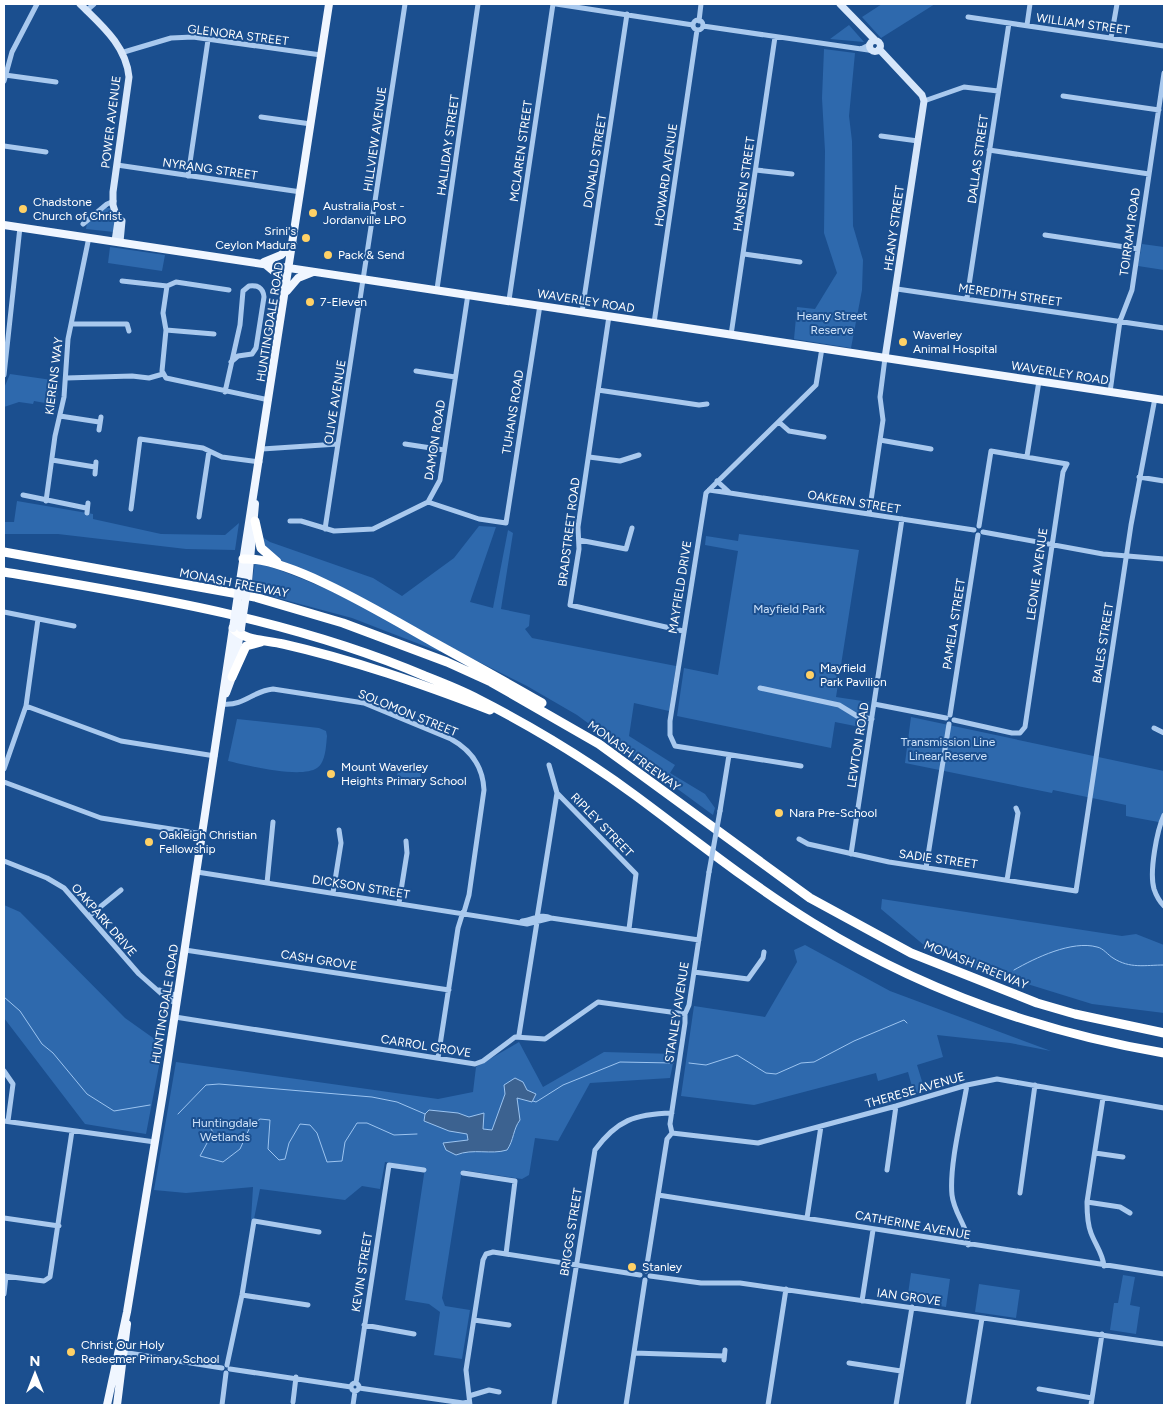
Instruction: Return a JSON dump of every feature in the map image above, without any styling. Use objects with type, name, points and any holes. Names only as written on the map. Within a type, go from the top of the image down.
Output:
[{"type":"highway","points":[[256,521],[261,548],[285,567],[380,612],[506,682],[542,704],[599,744]]},
{"type":"highway","name":"MONASH FREEWAY","points":[[4,552],[255,597],[343,622],[447,662],[491,682],[599,744],[810,898],[912,953],[1036,1003],[1084,1016],[1164,1032]]},
{"type":"highway","points":[[247,559],[285,567]]},
{"type":"highway","points":[[4,572],[208,609],[318,637],[423,675],[475,697],[525,724],[634,794],[707,849],[809,921],[889,966],[964,1000],[1044,1027],[1164,1052]]},
{"type":"highway","points":[[238,631],[391,674],[525,724]]},
{"type":"highway","points":[[232,677],[246,646],[269,641]]},
{"type":"main road","name":"HUNTINGDALE ROAD","points":[[223,701],[232,677],[255,494],[329,4]]},
{"type":"main road","name":"WAVERLEY ROAD","points":[[4,225],[1164,400]]},
{"type":"main road","points":[[262,263],[272,260],[293,244]]},
{"type":"main road","points":[[262,263],[278,275],[286,294]]},
{"type":"main road","points":[[286,294],[298,278],[314,271]]},
{"type":"main road","name":"HUNTINGDALE ROAD","points":[[247,559],[256,521],[255,494]]},
{"type":"main road","name":"HUNTINGDALE ROAD","points":[[117,1405],[121,1351],[215,756],[223,701],[224,678],[238,631]]},
{"type":"main road","name":"HUNTINGDALE ROAD","points":[[108,1405],[121,1351]]},
{"type":"street","points":[[37,4],[12,52],[4,79],[56,82]]},
{"type":"street","points":[[80,4],[124,52]]},
{"type":"street","points":[[86,11],[94,4]]},
{"type":"street","name":"HILLVIEW AVENUE","points":[[364,278],[405,4]]},
{"type":"street","name":"HALLIDAY STREET","points":[[437,289],[478,4]]},
{"type":"street","points":[[555,4],[693,25],[697,30],[703,26],[858,50],[877,50],[922,95],[924,101],[964,87],[998,91]]},
{"type":"street","name":"MCLAREN STREET","points":[[509,300],[555,4]]},
{"type":"street","points":[[701,4],[699,21],[703,26]]},
{"type":"street","points":[[840,4],[866,32],[872,42]]},
{"type":"street","points":[[1027,26],[1030,4]]},
{"type":"street","points":[[1111,38],[1117,4]]},
{"type":"street","name":"DONALD STREET","points":[[582,312],[627,14]]},
{"type":"street","name":"WILLIAM STREET","points":[[968,17],[1164,46]]},
{"type":"street","points":[[693,25],[699,21]]},
{"type":"street","name":"DALLAS STREET","points":[[967,298],[1009,23]]},
{"type":"street","name":"HOWARD AVENUE","points":[[654,323],[697,30]]},
{"type":"street","name":"HANSEN STREET","points":[[731,335],[775,37]]},
{"type":"street","name":"GLENORA STREET","points":[[124,52],[171,38],[208,40],[321,55]]},
{"type":"street","points":[[188,176],[208,40]]},
{"type":"street","points":[[858,50],[872,42],[881,44],[877,50]]},
{"type":"street","name":"POWER AVENUE","points":[[118,241],[118,221],[114,201],[129,77],[124,52]]},
{"type":"street","name":"TOIRRAM ROAD","points":[[1110,392],[1120,321],[1132,290],[1164,73]]},
{"type":"street","points":[[1063,96],[1158,110]]},
{"type":"street","name":"HEANY STREET","points":[[885,358],[897,289],[924,101]]},
{"type":"street","points":[[261,117],[311,124]]},
{"type":"street","points":[[882,136],[918,141]]},
{"type":"street","points":[[4,146],[46,152]]},
{"type":"street","points":[[989,150],[1149,174]]},
{"type":"street","name":"NYRANG STREET","points":[[117,165],[301,192]]},
{"type":"street","points":[[756,170],[792,174]]},
{"type":"street","points":[[83,224],[107,204],[114,201]]},
{"type":"street","points":[[4,375],[20,227]]},
{"type":"street","points":[[1044,235],[1138,248]]},
{"type":"street","name":"KIERENS WAY","points":[[46,501],[66,378],[68,339],[73,324],[87,237]]},
{"type":"street","points":[[744,254],[800,262]]},
{"type":"street","name":"OLIVE AVENUE","points":[[325,529],[364,278]]},
{"type":"street","points":[[122,281],[167,286],[176,282],[229,289]]},
{"type":"street","points":[[163,374],[166,330],[164,313],[167,286]]},
{"type":"street","points":[[226,392],[231,362],[240,325],[243,291],[248,286],[258,286],[262,289],[264,297],[256,348],[252,354],[238,356],[231,362]]},
{"type":"street","name":"MEREDITH STREET","points":[[897,289],[1164,328]]},
{"type":"street","name":"DAMON ROAD","points":[[428,502],[438,486],[468,294]]},
{"type":"street","name":"TUHANS ROAD","points":[[428,502],[479,519],[506,523],[540,305]]},
{"type":"street","name":"BRADSTREET ROAD","points":[[609,316],[578,527],[579,549],[570,606],[683,630]]},
{"type":"street","points":[[73,324],[127,324],[129,331]]},
{"type":"street","points":[[166,330],[214,334]]},
{"type":"street","name":"MAYFIELD DRIVE","points":[[801,766],[676,746],[670,735],[670,721],[704,500],[709,490],[717,481],[780,423],[816,385],[822,348]]},
{"type":"street","points":[[869,514],[883,420],[880,397],[885,358]]},
{"type":"street","points":[[416,371],[455,377]]},
{"type":"street","points":[[66,378],[132,376],[149,378],[163,374]]},
{"type":"street","points":[[163,374],[170,380],[269,400]]},
{"type":"street","points":[[980,534],[979,526],[991,451],[1027,456],[1039,381]]},
{"type":"street","points":[[598,390],[699,405],[707,404]]},
{"type":"street","name":"BALES STREET","points":[[1076,891],[1126,556],[1155,398]]},
{"type":"street","points":[[60,416],[100,420],[99,430]]},
{"type":"street","points":[[780,423],[788,431],[824,437]]},
{"type":"street","points":[[131,509],[140,439],[209,451],[222,457],[260,462]]},
{"type":"street","points":[[880,440],[931,448]]},
{"type":"street","points":[[262,449],[338,444]]},
{"type":"street","points":[[405,444],[444,450]]},
{"type":"street","points":[[199,517],[209,451]]},
{"type":"street","points":[[589,457],[620,461],[639,455]]},
{"type":"street","name":"LEONIE AVENUE","points":[[950,719],[1012,733],[1020,733],[1024,727],[1063,472],[1066,464],[1027,456]]},
{"type":"street","points":[[52,460],[95,464],[95,474]]},
{"type":"street","points":[[1139,478],[1164,481]]},
{"type":"street","points":[[717,481],[730,493]]},
{"type":"street","name":"OAKERN STREET","points":[[709,490],[974,530]]},
{"type":"street","points":[[23,495],[87,508]]},
{"type":"street","points":[[290,521],[301,521],[334,531],[373,529],[428,502]]},
{"type":"street","name":"LEWTON ROAD","points":[[851,854],[902,519]]},
{"type":"street","points":[[979,526],[974,530],[980,534],[1052,543],[1104,554],[1164,560]]},
{"type":"street","points":[[578,540],[626,549],[632,528]]},
{"type":"street","name":"PAMELA STREET","points":[[926,868],[980,534]]},
{"type":"street","points":[[4,612],[74,626]]},
{"type":"street","points":[[4,768],[26,706],[38,618]]},
{"type":"street","points":[[760,688],[839,705],[857,716],[872,719]]},
{"type":"street","name":"SOLOMON STREET","points":[[223,701],[239,704],[262,691],[273,689],[356,701],[451,739],[463,747],[478,765],[484,790],[469,895],[458,928],[438,1058]]},
{"type":"street","points":[[874,704],[950,719]]},
{"type":"street","points":[[26,706],[121,742],[215,756]]},
{"type":"street","points":[[1154,728],[1164,733]]},
{"type":"street","name":"STANLEY AVENUE","points":[[648,1273],[667,1139],[672,1133],[670,1124],[686,1023],[685,1014],[689,1005],[728,754]]},
{"type":"street","points":[[549,765],[557,793],[519,1035],[545,1039],[598,1002],[685,1014]]},
{"type":"street","points":[[4,782],[101,818],[203,834]]},
{"type":"street","name":"RIPLEY STREET","points":[[557,793],[636,874],[628,928]]},
{"type":"street","points":[[1007,880],[1018,813],[1016,808]]},
{"type":"street","points":[[1164,815],[1160,824],[1152,878],[1154,891],[1164,906]]},
{"type":"street","points":[[267,883],[273,822]]},
{"type":"street","points":[[333,893],[341,843],[339,830]]},
{"type":"street","name":"SADIE STREET","points":[[798,839],[808,844],[851,854],[926,868],[1076,891]]},
{"type":"street","points":[[399,903],[407,853],[406,841]]},
{"type":"street","name":"OAKPARK DRIVE","points":[[4,861],[59,885],[89,916],[139,974],[156,988],[177,1000]]},
{"type":"street","name":"DICKSON STREET","points":[[197,872],[522,921],[537,920],[543,916],[699,940]]},
{"type":"street","points":[[89,916],[120,890]]},
{"type":"street","name":"CASH GROVE","points":[[185,950],[449,990]]},
{"type":"street","points":[[694,972],[748,979],[763,958],[764,952]]},
{"type":"street","name":"CARROL GROVE","points":[[175,1017],[479,1063],[519,1035]]},
{"type":"street","points":[[4,1071],[14,1084],[6,1121],[155,1142]]},
{"type":"street","name":"THERESE AVENUE","points":[[672,1133],[750,1143],[896,1106],[966,1085],[997,1079],[1164,1108]]},
{"type":"street","points":[[966,1085],[952,1192],[957,1216],[968,1236],[968,1245]]},
{"type":"street","points":[[1020,1194],[1035,1085]]},
{"type":"street","points":[[1103,1098],[1087,1202],[1090,1231],[1103,1259],[1104,1266]]},
{"type":"street","points":[[887,1170],[896,1106]]},
{"type":"street","name":"BRIGGS STREET","points":[[554,1405],[595,1150],[607,1134],[626,1120],[646,1114],[672,1113]]},
{"type":"street","points":[[807,1218],[821,1126]]},
{"type":"street","points":[[4,1294],[5,1276],[47,1281],[51,1274],[72,1131]]},
{"type":"street","points":[[1095,1153],[1123,1157]]},
{"type":"street","name":"KEVIN STREET","points":[[353,1405],[389,1165],[424,1170]]},
{"type":"street","points":[[463,1173],[515,1181],[506,1254]]},
{"type":"street","name":"CATHERINE AVENUE","points":[[658,1195],[968,1245],[1164,1274]]},
{"type":"street","points":[[1087,1202],[1120,1207],[1130,1214]]},
{"type":"street","points":[[4,1218],[59,1226]]},
{"type":"street","points":[[222,1405],[226,1369],[242,1295],[254,1221],[319,1232]]},
{"type":"street","points":[[862,1301],[873,1230]]},
{"type":"street","points":[[470,1401],[466,1370],[483,1260],[486,1254],[506,1254],[640,1275],[648,1273]]},
{"type":"street","points":[[626,1405],[645,1280],[648,1273]]},
{"type":"street","name":"IAN GROVE","points":[[648,1273],[701,1283],[740,1283],[786,1289],[1164,1344]]},
{"type":"street","points":[[640,1275],[645,1280]]},
{"type":"street","points":[[768,1405],[786,1289]]},
{"type":"street","points":[[242,1295],[308,1305]]},
{"type":"street","points":[[896,1405],[912,1307]]},
{"type":"street","points":[[968,1405],[982,1318]]},
{"type":"street","points":[[474,1320],[509,1325]]},
{"type":"street","points":[[364,1325],[414,1334]]},
{"type":"street","points":[[1090,1405],[1102,1334]]},
{"type":"street","points":[[121,1351],[226,1369],[296,1377],[462,1403],[470,1401],[489,1390],[499,1392]]},
{"type":"street","points":[[634,1353],[724,1355]]},
{"type":"street","points":[[849,1363],[901,1372]]},
{"type":"street","points":[[293,1402],[296,1377]]},
{"type":"street","points":[[1039,1389],[1092,1398]]},
{"type":"green space","points":[[882,4],[935,4],[881,38],[862,17]]},
{"type":"green space","points":[[849,25],[864,42],[830,39]]},
{"type":"green space","name":"Heany Street Reserve","points":[[824,49],[855,53],[849,116],[852,141],[853,226],[863,260],[862,290],[851,348],[794,339],[797,307],[815,309],[837,273],[824,233],[825,151],[822,98]]},
{"type":"green space","points":[[106,208],[111,208],[116,216],[114,232],[86,229],[87,223]]},
{"type":"green space","points":[[1142,244],[1164,247],[1164,270],[1138,266]]},
{"type":"green space","points":[[110,247],[165,255],[162,271],[108,263]]},
{"type":"green space","points":[[10,374],[59,381],[56,405],[34,401],[33,404],[19,402],[4,407],[4,388]]},
{"type":"green space","points":[[17,501],[93,514],[93,519],[161,534],[225,535],[239,523],[235,550],[186,549],[58,534],[4,534],[4,522],[14,522]]},
{"type":"green space","points":[[479,526],[496,527],[470,602],[493,608],[508,530],[513,533],[501,609],[530,615],[529,626],[525,629],[532,638],[676,666],[669,711],[634,703],[629,736],[675,765],[670,773],[705,794],[715,808],[713,815],[577,715],[527,686],[311,573],[272,557],[264,549],[262,537],[270,542],[373,578],[402,596],[454,558]]},
{"type":"green space","name":"Mayfield Park","points":[[739,534],[859,550],[836,697],[869,702],[865,728],[835,722],[831,748],[677,716],[684,668],[718,675],[738,551],[705,545],[706,536],[738,541]]},
{"type":"green space","points":[[255,562],[304,579],[351,601],[441,649],[440,652],[352,618],[251,591]]},
{"type":"green space","name":"Transmission Line Linear Reserve","points":[[911,717],[1164,771],[1164,823],[1126,816],[1126,805],[1053,790],[1052,793],[905,763]]},
{"type":"green space","points":[[237,719],[319,728],[326,731],[324,758],[317,768],[299,772],[260,768],[228,761]]},
{"type":"green space","points":[[399,765],[422,769],[420,780],[397,776]]},
{"type":"green space","points":[[882,899],[1122,936],[1136,934],[1164,945],[1164,1013],[1092,1004],[975,968],[925,946],[881,909]]},
{"type":"green space","points":[[4,905],[20,912],[125,1018],[163,1045],[146,1134],[85,1124],[4,1018]]},
{"type":"green space","points":[[805,945],[890,991],[1051,1051],[1010,1043],[937,1035],[943,1057],[917,1065],[925,1091],[914,1094],[908,1072],[878,1081],[876,1073],[754,1105],[681,1096],[694,1006],[765,1017],[797,962],[794,950]]},
{"type":"green space","name":"Huntingdale Wetlands","points":[[519,1042],[543,1087],[604,1052],[675,1054],[670,1078],[590,1083],[558,1141],[535,1138],[529,1175],[522,1179],[462,1170],[442,1298],[445,1306],[470,1310],[462,1359],[434,1355],[440,1312],[429,1304],[405,1300],[425,1168],[385,1162],[380,1189],[362,1186],[345,1200],[260,1189],[254,1219],[251,1220],[253,1187],[186,1193],[154,1190],[176,1062],[438,1099],[473,1092],[476,1067]]},
{"type":"green space","points":[[911,1273],[950,1279],[946,1307],[907,1301]]},
{"type":"green space","points":[[1123,1275],[1135,1277],[1130,1305],[1140,1307],[1136,1334],[1110,1330],[1114,1303],[1118,1303]]},
{"type":"green space","points":[[979,1284],[1020,1290],[1016,1318],[975,1312]]},
{"type":"shaded area","points":[[515,1078],[523,1082],[527,1090],[536,1094],[532,1102],[517,1098],[520,1120],[507,1150],[469,1152],[456,1155],[446,1150],[443,1143],[468,1140],[467,1134],[449,1131],[424,1121],[425,1114],[429,1110],[458,1113],[469,1117],[484,1113],[483,1129],[492,1130],[505,1094],[504,1085]]},
{"type":"waterway","points":[[1014,970],[1054,951],[1087,945],[1099,948],[1125,964],[1138,966],[1164,965]]},
{"type":"waterway","points":[[4,997],[20,1011],[42,1044],[53,1053],[87,1094],[114,1111],[150,1105]]},
{"type":"waterway","points":[[689,1063],[706,1065],[737,1055],[766,1073],[776,1074],[801,1063],[814,1062],[854,1041],[904,1020],[907,1023]]},
{"type":"waterway","points":[[533,1101],[536,1102],[563,1085],[620,1062],[673,1063]]},
{"type":"waterway","points":[[178,1114],[206,1085],[219,1084],[372,1097],[397,1102],[425,1114]]},
{"type":"waterway","points":[[206,1122],[213,1132],[200,1156],[223,1162],[240,1149],[250,1127],[260,1119],[270,1120],[268,1149],[279,1160],[285,1159],[289,1143],[300,1124],[310,1125],[317,1133],[327,1162],[342,1161],[345,1142],[357,1123],[367,1123],[394,1135],[417,1134]]},
{"type":"place","name":"Chadstone Church of Christ","points":[[23,209]]},
{"type":"place","name":"Australia Post - Jordanville LPO","points":[[313,213]]},
{"type":"place","name":"Srini's Ceylon Madura","points":[[306,238]]},
{"type":"place","name":"Pack & Send","points":[[328,255]]},
{"type":"place","name":"7-Eleven","points":[[310,302]]},
{"type":"place","name":"Waverley Animal Hospital","points":[[903,342]]},
{"type":"place","name":"Mayfield Park Pavilion","points":[[810,675]]},
{"type":"place","name":"Mount Waverley Heights Primary School","points":[[331,774]]},
{"type":"place","name":"Nara Pre-School","points":[[779,813]]},
{"type":"place","name":"Oakleigh Christian Fellowship","points":[[149,842]]},
{"type":"place","name":"Stanley","points":[[632,1267]]},
{"type":"place","name":"Christ Our Holy Redeemer Primary School","points":[[71,1352]]}]
